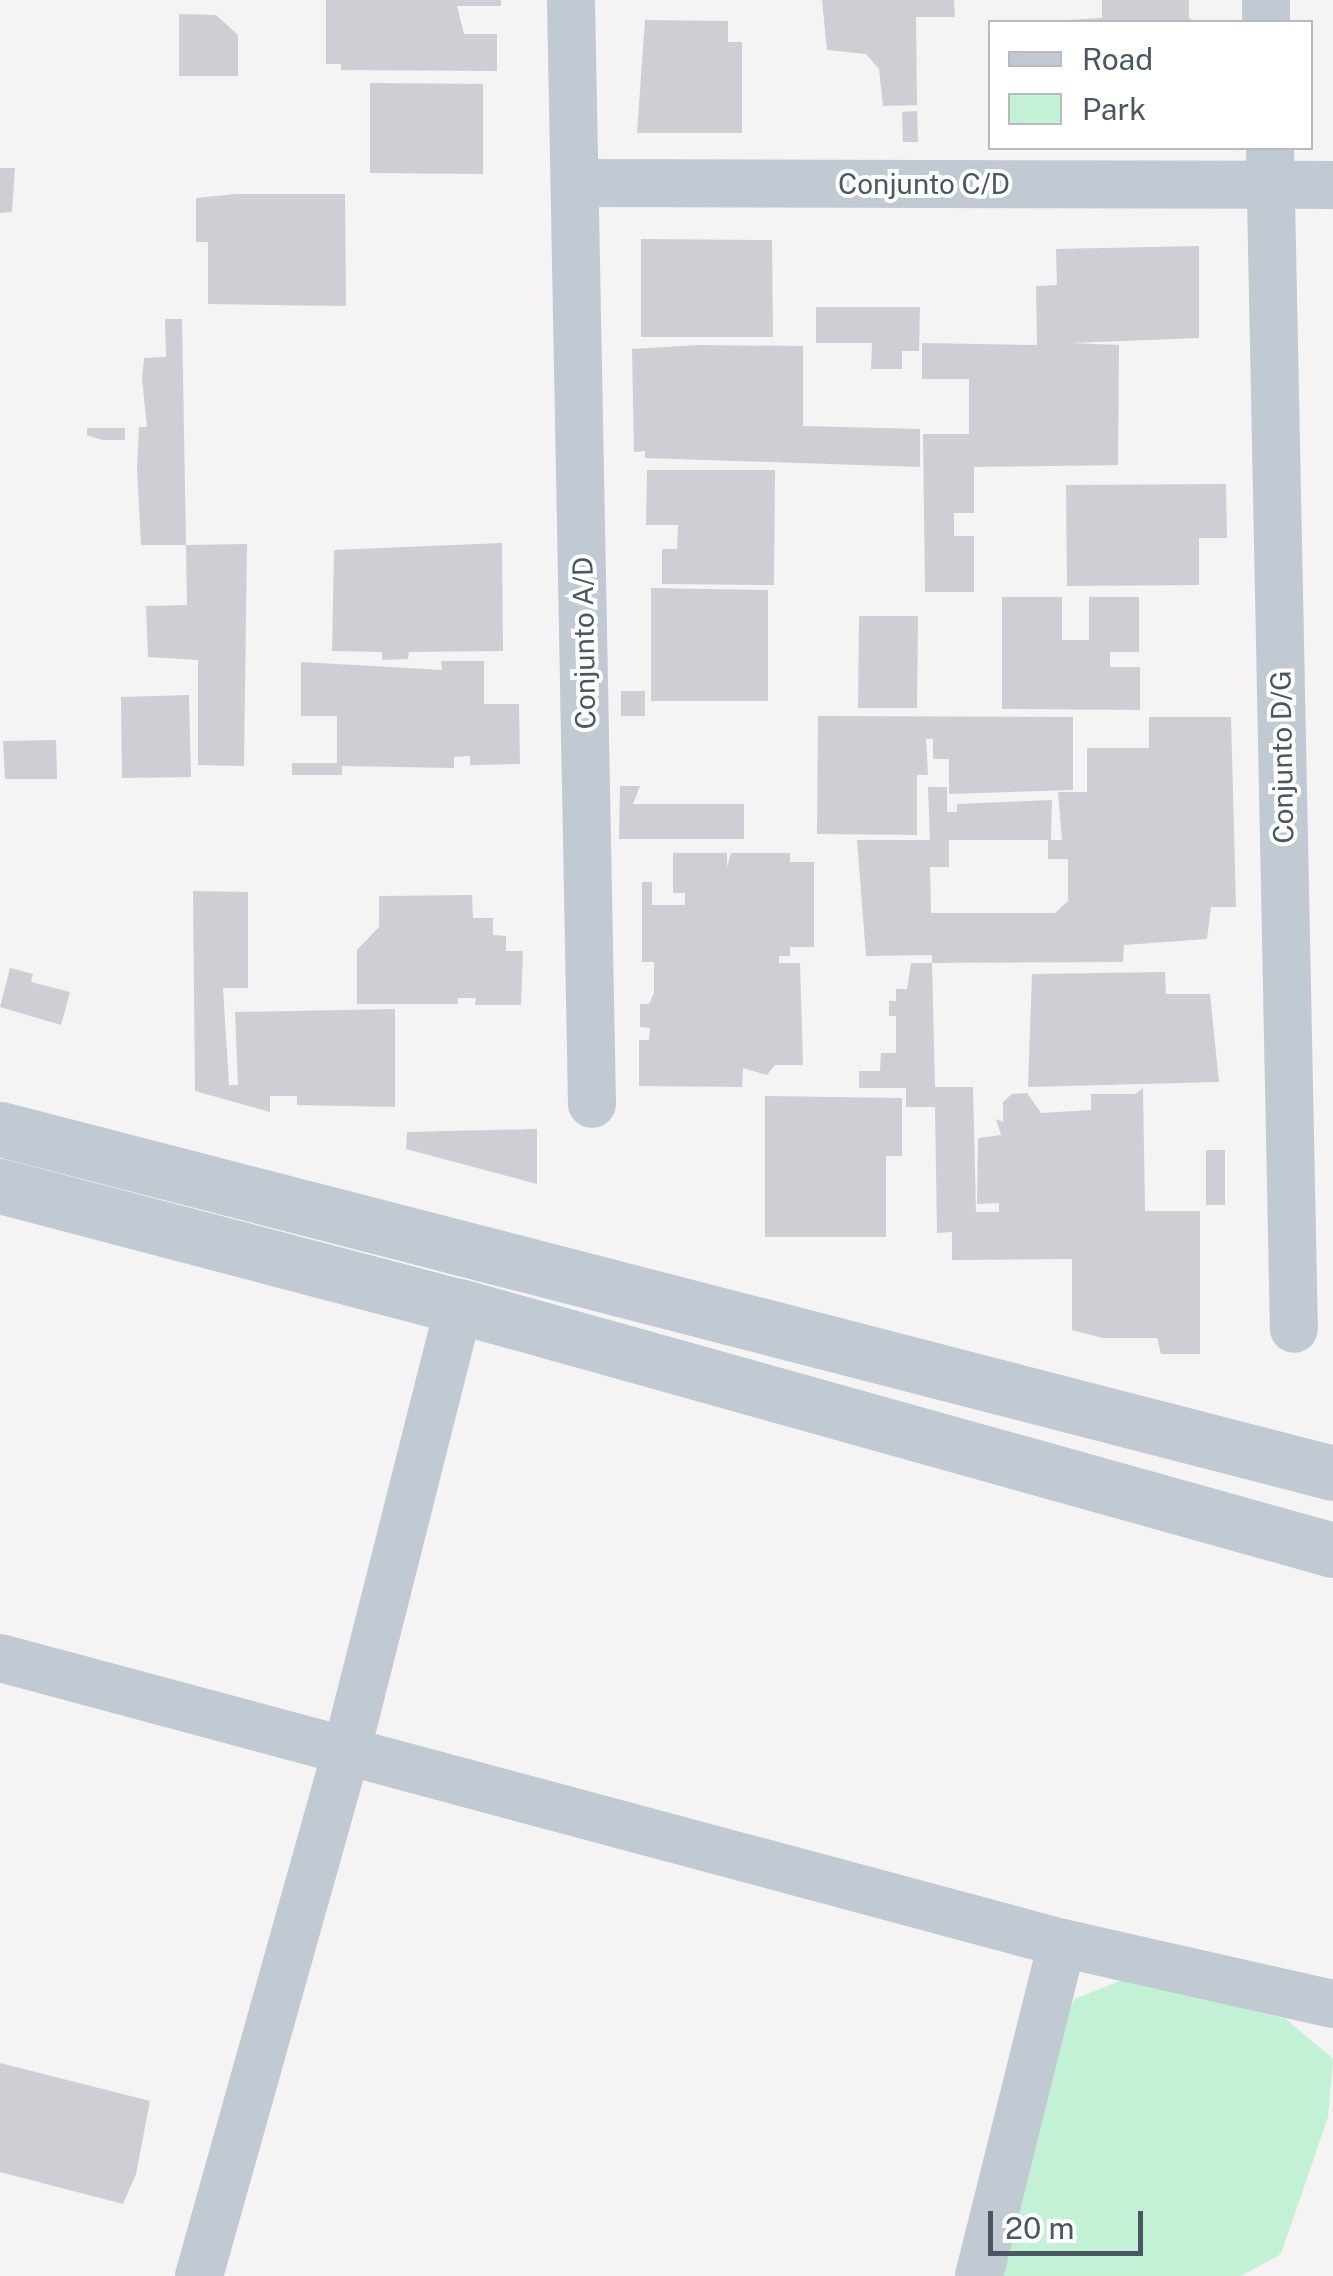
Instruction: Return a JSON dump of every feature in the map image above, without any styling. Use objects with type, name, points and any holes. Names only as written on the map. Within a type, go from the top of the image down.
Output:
[{"type":"street","name":"Conjunto A/D","points":[[570,0],[592,1104]]},
{"type":"street","name":"Conjunto C/D","points":[[576,183],[1270,166],[1333,185]]},
{"type":"street","name":"Conjunto D/G","points":[[1270,166],[1294,1329]]},
{"type":"street","points":[[0,1129],[1333,1473]]},
{"type":"street","points":[[0,1186],[458,1306],[1333,1550]]},
{"type":"street","points":[[199,2276],[347,1749],[458,1306]]},
{"type":"street","points":[[0,1658],[1062,1943],[1333,2004]]},
{"type":"street","points":[[979,2276],[1062,1943]]},
{"type":"green space","points":[[1127,1978],[1286,2019],[1333,2059],[1328,2117],[1281,2254],[1241,2276],[995,2276],[1063,2018],[1075,1999]]},
{"type":"building","points":[[326,0],[501,0],[501,6],[457,6],[464,34],[497,34],[497,71],[341,70],[341,64],[326,64]]},
{"type":"building","points":[[822,0],[954,0],[955,17],[916,17],[917,105],[883,106],[879,69],[866,54],[827,50]]},
{"type":"building","points":[[1102,0],[1189,0],[1192,20],[1068,20],[1102,18]]},
{"type":"building","points":[[179,14],[216,15],[238,35],[238,76],[179,76]]},
{"type":"building","points":[[645,20],[728,21],[728,42],[742,42],[742,133],[637,133]]},
{"type":"building","points":[[370,83],[483,84],[483,174],[370,173]]},
{"type":"building","points":[[917,111],[918,142],[903,142],[902,112]]},
{"type":"building","points":[[0,168],[15,168],[12,212],[0,213]]},
{"type":"building","points":[[345,194],[346,306],[208,304],[208,242],[196,242],[196,198]]},
{"type":"building","points":[[641,239],[772,240],[773,337],[641,337]]},
{"type":"building","points":[[1199,246],[1199,338],[1071,343],[1119,345],[1118,465],[974,467],[974,513],[954,513],[954,536],[974,536],[974,592],[925,592],[923,434],[969,434],[969,379],[922,379],[922,343],[1037,345],[1036,286],[1057,285],[1056,249]]},
{"type":"building","points":[[816,307],[920,307],[919,351],[902,351],[902,369],[871,369],[872,343],[816,343]]},
{"type":"building","points":[[165,319],[182,319],[186,545],[141,545],[137,468],[139,427],[147,427],[144,358],[166,357]]},
{"type":"building","points":[[803,346],[803,426],[920,429],[920,467],[645,458],[645,451],[634,452],[632,349]]},
{"type":"building","points":[[87,428],[125,428],[125,440],[102,440],[87,435]]},
{"type":"building","points":[[647,470],[775,470],[774,585],[662,584],[662,549],[677,549],[678,525],[646,525]]},
{"type":"building","points":[[1226,484],[1227,538],[1199,538],[1199,585],[1067,586],[1066,485]]},
{"type":"building","points":[[502,543],[503,651],[409,652],[408,659],[382,660],[382,652],[332,651],[334,550]]},
{"type":"building","points":[[247,544],[244,766],[198,765],[198,660],[148,657],[146,606],[187,605],[186,545]]},
{"type":"building","points":[[651,588],[768,590],[768,701],[651,701]]},
{"type":"building","points":[[1002,597],[1062,597],[1062,640],[1089,640],[1089,597],[1139,597],[1139,652],[1110,652],[1110,667],[1140,667],[1140,710],[1002,709]]},
{"type":"building","points":[[859,616],[918,616],[917,708],[858,708]]},
{"type":"building","points":[[441,661],[484,661],[484,704],[519,704],[520,764],[470,765],[470,756],[454,757],[454,768],[342,766],[342,775],[292,775],[292,763],[337,763],[337,716],[301,716],[301,662],[442,670]]},
{"type":"building","points":[[621,691],[645,691],[645,716],[621,716]]},
{"type":"building","points":[[189,695],[191,777],[122,778],[121,697]]},
{"type":"building","points":[[818,716],[1073,717],[1073,790],[949,794],[949,759],[933,759],[933,739],[926,739],[928,775],[917,775],[917,835],[817,834]]},
{"type":"building","points":[[1149,717],[1231,717],[1236,907],[1211,907],[1207,939],[1124,945],[1123,962],[932,963],[932,955],[866,956],[857,840],[930,840],[928,787],[947,787],[947,812],[957,812],[957,804],[1052,800],[1051,840],[1062,840],[1058,792],[1087,792],[1087,748],[1149,748]],"holes":[[[949,840],[1048,840],[1048,859],[1068,859],[1068,901],[1055,913],[931,913],[930,867],[949,867]]]},
{"type":"building","points":[[56,740],[57,779],[5,779],[3,741]]},
{"type":"building","points":[[620,786],[640,786],[633,804],[744,804],[744,839],[619,839]]},
{"type":"building","points":[[673,853],[727,853],[727,867],[731,853],[790,853],[790,862],[814,862],[814,947],[790,947],[790,956],[779,956],[779,963],[800,963],[803,1065],[775,1065],[767,1075],[743,1068],[742,1087],[639,1086],[639,1040],[649,1040],[650,1028],[640,1027],[640,1004],[649,1004],[654,993],[654,962],[642,962],[642,882],[652,882],[652,905],[685,905],[685,893],[673,893]]},
{"type":"building","points":[[193,891],[248,892],[248,988],[223,988],[229,1085],[238,1085],[235,1012],[395,1009],[395,1107],[297,1105],[297,1096],[270,1096],[270,1112],[195,1091]]},
{"type":"building","points":[[472,895],[473,918],[493,918],[493,935],[506,936],[506,951],[523,951],[521,1005],[475,1005],[476,998],[458,998],[458,1004],[357,1004],[357,950],[379,927],[379,896]]},
{"type":"building","points":[[911,963],[932,963],[935,1087],[973,1087],[976,1212],[999,1212],[999,1203],[977,1204],[978,1138],[1001,1135],[996,1119],[1003,1122],[1003,1102],[1012,1094],[1027,1093],[1041,1113],[1091,1110],[1091,1094],[1135,1094],[1143,1088],[1145,1211],[1200,1211],[1200,1354],[1161,1354],[1157,1338],[1102,1338],[1072,1330],[1072,1259],[952,1260],[952,1232],[937,1233],[935,1107],[906,1107],[906,1088],[859,1088],[859,1071],[880,1071],[881,1053],[896,1053],[896,1016],[889,1016],[889,1001],[896,1001],[896,989],[907,989]]},
{"type":"building","points":[[10,968],[33,974],[31,982],[70,992],[61,1025],[0,1007]]},
{"type":"building","points":[[1165,972],[1166,994],[1210,994],[1219,1082],[1028,1087],[1032,974]]},
{"type":"building","points":[[765,1096],[902,1098],[902,1156],[886,1156],[886,1237],[765,1237]]},
{"type":"building","points":[[537,1129],[537,1184],[406,1149],[407,1132]]},
{"type":"building","points":[[1206,1150],[1225,1150],[1225,1205],[1206,1205]]},
{"type":"building","points":[[0,2063],[150,2101],[136,2174],[123,2204],[0,2172]]}]
